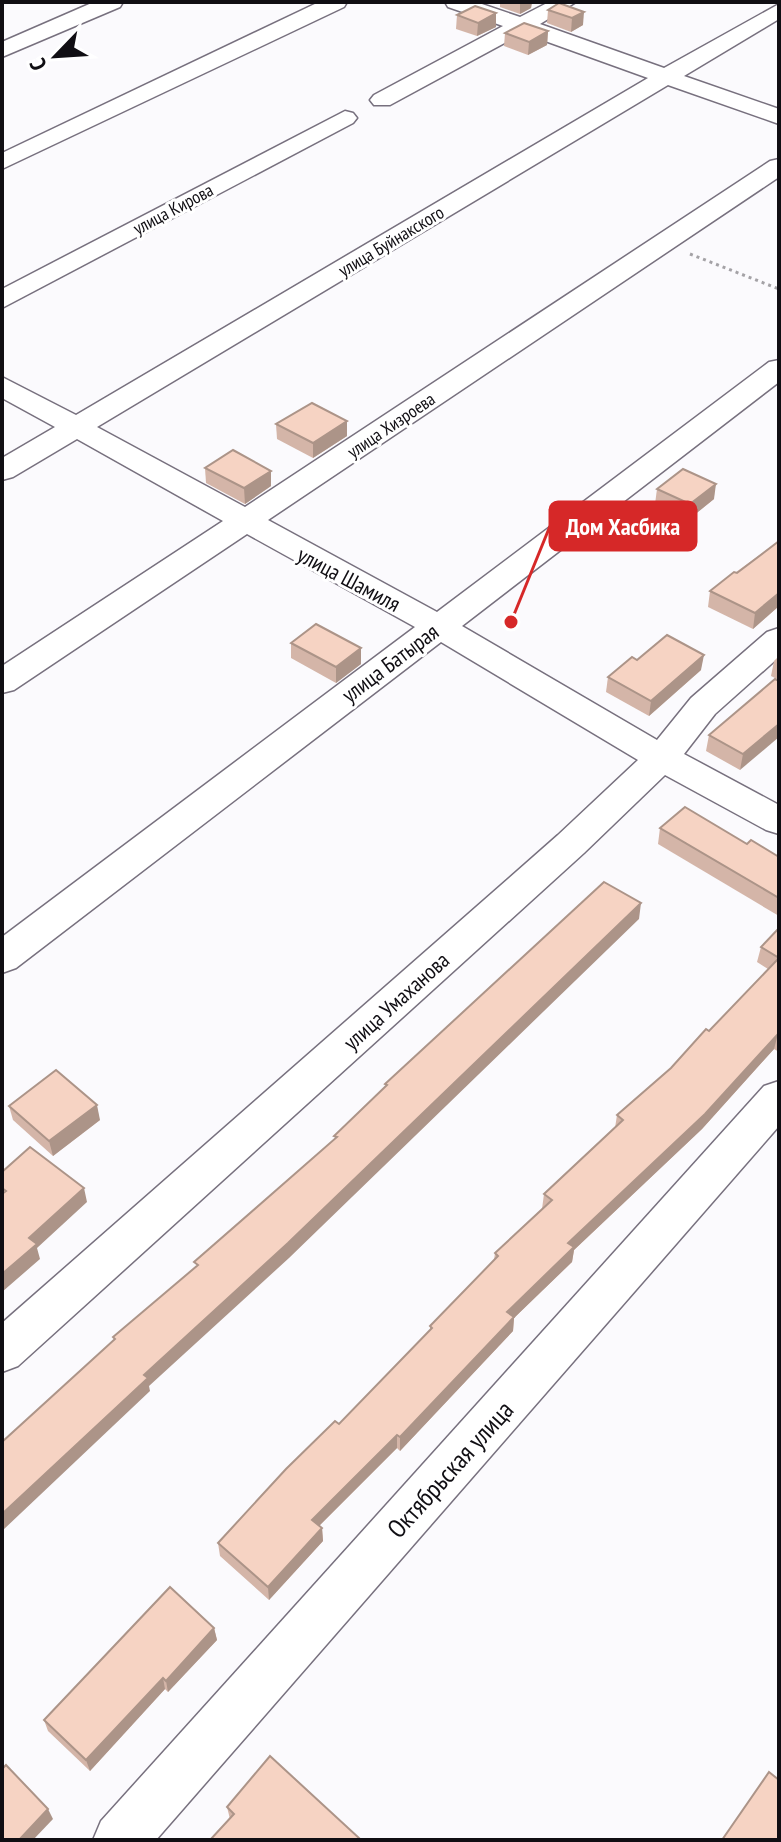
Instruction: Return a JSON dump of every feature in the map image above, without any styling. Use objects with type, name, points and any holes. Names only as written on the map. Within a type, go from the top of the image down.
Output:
[{"type":"street","points":[[2,50],[112,2]]},
{"type":"street","points":[[2,162],[336,2]]},
{"type":"street","points":[[456,2],[779,117]]},
{"type":"street","points":[[382,100],[565,2]]},
{"type":"street","name":"улица Буйнакского","points":[[2,471],[779,10]]},
{"type":"street","name":"улица Кирова","points":[[2,300],[345,118]]},
{"type":"street","name":"улица Хизроева","points":[[2,682],[779,166]]},
{"type":"street","name":"улица Батырая","points":[[2,958],[779,368]]},
{"type":"street","name":"улица Шамиля","points":[[2,386],[244,522],[438,626],[662,758],[779,821]]},
{"type":"street","name":"улица Умаханова","points":[[2,1352],[571,844],[662,758],[703,706],[779,639]]},
{"type":"street","name":"Октябрьская улица","points":[[120,1840],[779,1098]]},
{"type":"path","points":[[663,243],[779,289]]},
{"type":"building","points":[[559,3],[584,12],[572,18],[548,10]]},
{"type":"building","points":[[475,6],[496,13],[478,23],[457,15]]},
{"type":"building","points":[[524,23],[548,31],[529,42],[505,33]]},
{"type":"building","points":[[312,403],[347,421],[313,443],[276,424]]},
{"type":"building","points":[[233,450],[271,471],[244,488],[205,468]]},
{"type":"building","points":[[683,469],[716,484],[690,504],[657,489]]},
{"type":"building","points":[[779,541],[779,593],[755,613],[710,591],[734,572],[737,573]]},
{"type":"building","points":[[316,624],[361,648],[336,667],[291,643]]},
{"type":"building","points":[[667,635],[704,655],[651,701],[608,677],[632,657],[637,660]]},
{"type":"building","points":[[775,679],[779,681],[779,724],[743,754],[709,735]]},
{"type":"building","points":[[685,807],[747,844],[751,840],[779,857],[779,898],[660,828]]},
{"type":"building","points":[[604,882],[641,903],[288,1243],[144,1375],[148,1378],[2,1514],[2,1442],[115,1339],[113,1337],[198,1265],[194,1262],[337,1137],[334,1136],[385,1084]]},
{"type":"building","points":[[779,928],[779,958],[761,947]]},
{"type":"building","points":[[779,958],[779,1034],[705,1114],[568,1243],[574,1247],[507,1312],[514,1317],[400,1437],[397,1435],[312,1520],[322,1528],[268,1587],[218,1543],[286,1469],[335,1421],[339,1424],[432,1328],[430,1326],[498,1256],[495,1253],[552,1200],[544,1194],[623,1120],[617,1115],[671,1068]]},
{"type":"building","points":[[56,1070],[97,1105],[49,1141],[9,1106]]},
{"type":"building","points":[[30,1147],[84,1188],[29,1238],[37,1244],[2,1274],[2,1194],[6,1191],[2,1188],[2,1172]]},
{"type":"building","points":[[170,1587],[214,1628],[166,1681],[163,1678],[86,1760],[44,1720]]},
{"type":"building","points":[[270,1756],[359,1838],[210,1840],[234,1814],[227,1807]]},
{"type":"building","points":[[6,1765],[48,1809],[19,1840],[2,1840],[2,1769]]},
{"type":"building","points":[[769,1772],[779,1780],[779,1840],[722,1840]]},
{"type":"place","name":"Дом Хасбика","points":[[511,622]]}]
